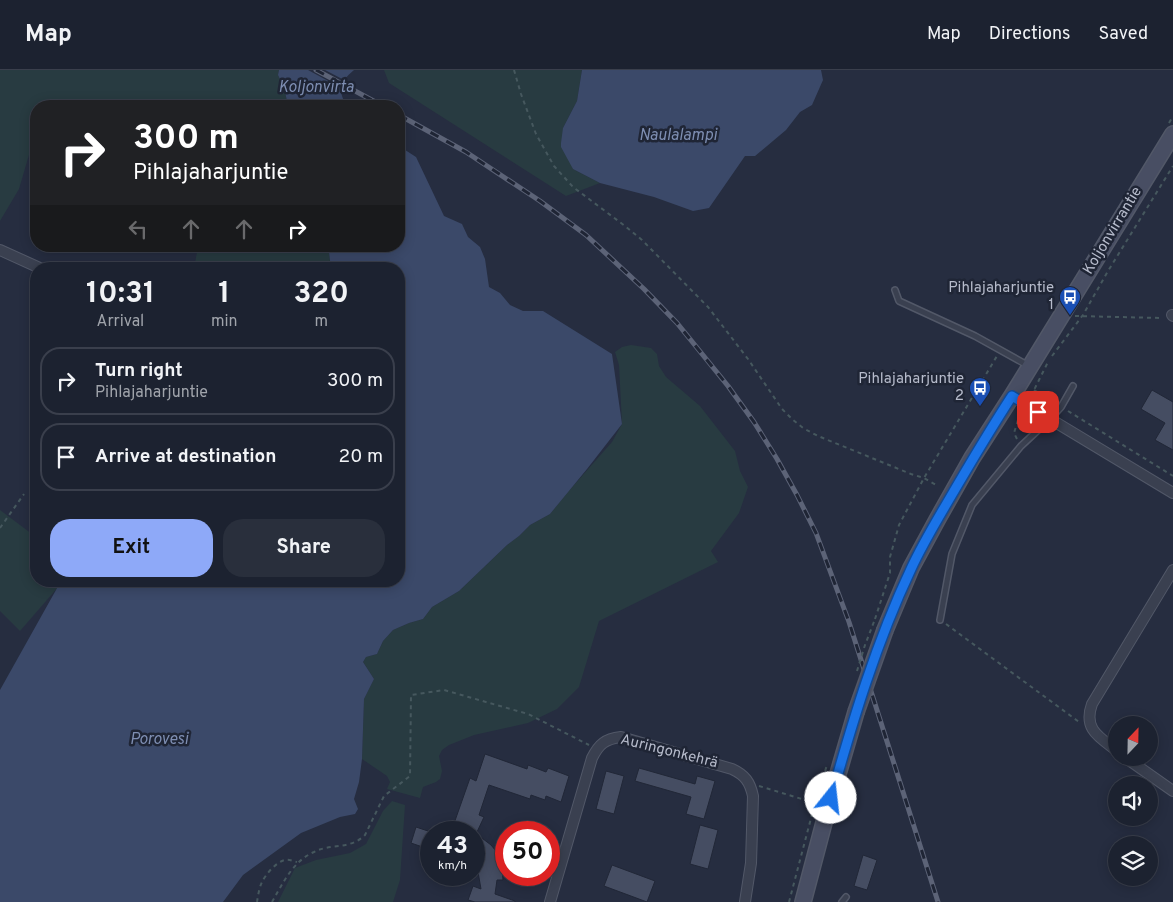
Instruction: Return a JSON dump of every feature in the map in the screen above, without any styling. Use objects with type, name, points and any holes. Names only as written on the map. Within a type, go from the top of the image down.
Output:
[{"type":"main road","name":"Koljonvirrantie","points":[[803,902],[880,624],[972,458],[1173,134]]},
{"type":"street","points":[[0,250],[30,264]]},
{"type":"street","points":[[1012,396],[1173,493]]},
{"type":"street","points":[[1108,743],[1092,730],[1089,718],[1092,704],[1169,585],[1173,570]]},
{"type":"street","name":"Auringonkehrä","points":[[550,902],[592,758],[603,742],[611,738],[620,737],[732,769],[742,774],[749,783]]},
{"type":"street","points":[[1137,766],[1173,791]]},
{"type":"street","points":[[745,902],[752,863],[753,796],[749,783]]},
{"type":"lane","points":[[895,290],[899,301],[975,336],[1030,367]]},
{"type":"lane","points":[[940,620],[952,554],[972,505],[1022,446],[1050,419],[1073,386]]},
{"type":"lane","points":[[842,902],[846,897]]},
{"type":"path","points":[[514,70],[536,134],[554,166],[573,187],[642,240],[708,307],[748,358],[782,409],[793,420],[802,428],[818,436],[924,478],[938,486]]},
{"type":"path","points":[[1173,166],[1112,263],[1083,315],[1051,357],[1034,390],[1173,476]]},
{"type":"path","points":[[1070,316],[1166,318],[1172,315]]},
{"type":"path","points":[[856,672],[864,645],[880,624],[890,573],[890,557],[899,525],[924,478],[1000,350]]},
{"type":"path","points":[[1022,446],[1014,433],[1026,405]]},
{"type":"path","points":[[0,528],[24,494]]},
{"type":"path","points":[[940,620],[1092,730]]},
{"type":"path","points":[[272,902],[298,862],[314,851],[352,844],[365,835],[384,796],[410,776],[411,695],[444,690],[528,714],[597,749]]},
{"type":"path","points":[[749,783],[815,803]]},
{"type":"path","points":[[257,902],[262,883],[269,872],[285,860],[298,862]]},
{"type":"shaded area","points":[[0,70],[279,70],[278,75],[284,87],[287,100],[30,100],[30,151],[19,189],[0,221]]},
{"type":"shaded area","points":[[384,70],[582,70],[577,101],[563,128],[573,169],[600,183],[566,196],[389,83]]},
{"type":"shaded area","points":[[197,252],[329,252],[330,262],[195,262]]},
{"type":"shaded area","points":[[631,345],[651,348],[657,354],[659,366],[666,377],[700,406],[735,451],[740,471],[748,487],[739,513],[711,551],[718,562],[599,621],[579,687],[557,709],[528,723],[474,735],[449,745],[442,750],[439,756],[442,771],[440,779],[423,787],[420,798],[387,789],[390,782],[387,776],[362,759],[364,699],[374,679],[363,662],[366,657],[377,654],[383,641],[393,630],[423,619],[432,607],[459,591],[530,525],[550,514],[612,442],[622,424],[619,365],[615,352],[622,347]]},
{"type":"shaded area","points":[[0,510],[30,532],[30,587],[58,587],[20,631],[0,611]]},
{"type":"shaded area","points":[[392,801],[405,805],[400,880],[393,902],[278,902],[295,868],[316,860],[350,853],[366,844],[383,811]]},
{"type":"water","name":"Koljonvirta","points":[[279,70],[354,70],[341,86],[344,100],[287,100],[284,87],[278,75]]},
{"type":"water","name":"Naulalampi","points":[[582,70],[821,70],[823,80],[812,105],[800,112],[786,130],[755,156],[745,156],[709,208],[693,211],[654,197],[600,183],[573,169],[561,147],[561,143],[563,128],[577,101]]},
{"type":"water","name":"Porovesi","points":[[405,150],[416,157],[444,216],[462,224],[468,237],[480,247],[485,259],[489,287],[500,293],[510,305],[523,311],[543,311],[612,354],[622,424],[550,514],[530,525],[459,591],[432,607],[423,619],[393,630],[383,641],[377,654],[366,657],[363,662],[374,679],[364,699],[362,759],[359,782],[354,799],[358,809],[355,814],[340,817],[301,833],[243,875],[223,902],[0,902],[0,690],[58,587],[405,587],[405,262],[330,262],[329,252],[405,252]]},
{"type":"pier","points":[[308,70],[325,70],[346,81],[343,89]]},
{"type":"building","points":[[1152,390],[1173,402],[1173,450],[1155,440],[1165,423],[1141,409]]},
{"type":"building","points":[[485,754],[527,769],[528,765],[546,772],[548,768],[569,776],[561,802],[546,796],[545,800],[531,795],[530,799],[489,785],[479,815],[484,817],[482,821],[455,821],[470,778],[476,781]]},
{"type":"building","points":[[639,768],[695,784],[697,776],[715,781],[704,819],[686,814],[691,797],[635,781]]},
{"type":"building","points":[[606,771],[624,776],[614,814],[596,809]]},
{"type":"building","points":[[700,825],[718,830],[708,869],[690,864]]},
{"type":"building","points":[[416,827],[420,828],[420,846],[411,843]]},
{"type":"building","points":[[485,840],[495,850],[495,894],[515,902],[475,902],[468,900],[473,886],[481,889],[480,886],[485,886]]},
{"type":"building","points":[[863,855],[877,860],[867,890],[854,886]]},
{"type":"building","points":[[612,865],[655,881],[647,902],[604,886]]},
{"type":"railway","points":[[316,70],[372,100]]},
{"type":"railway","points":[[405,118],[466,152],[540,201],[586,235],[644,289],[677,323],[728,386],[754,422],[777,459],[816,533],[849,622],[938,902]]},
{"type":"place","name":"Pihlajaharjuntie 1","points":[[1070,316]]},
{"type":"place","name":"Pihlajaharjuntie 2","points":[[980,407]]},
{"type":"route","points":[[831,798],[856,712],[885,630],[911,568],[972,458],[1012,396],[1038,412]]}]
